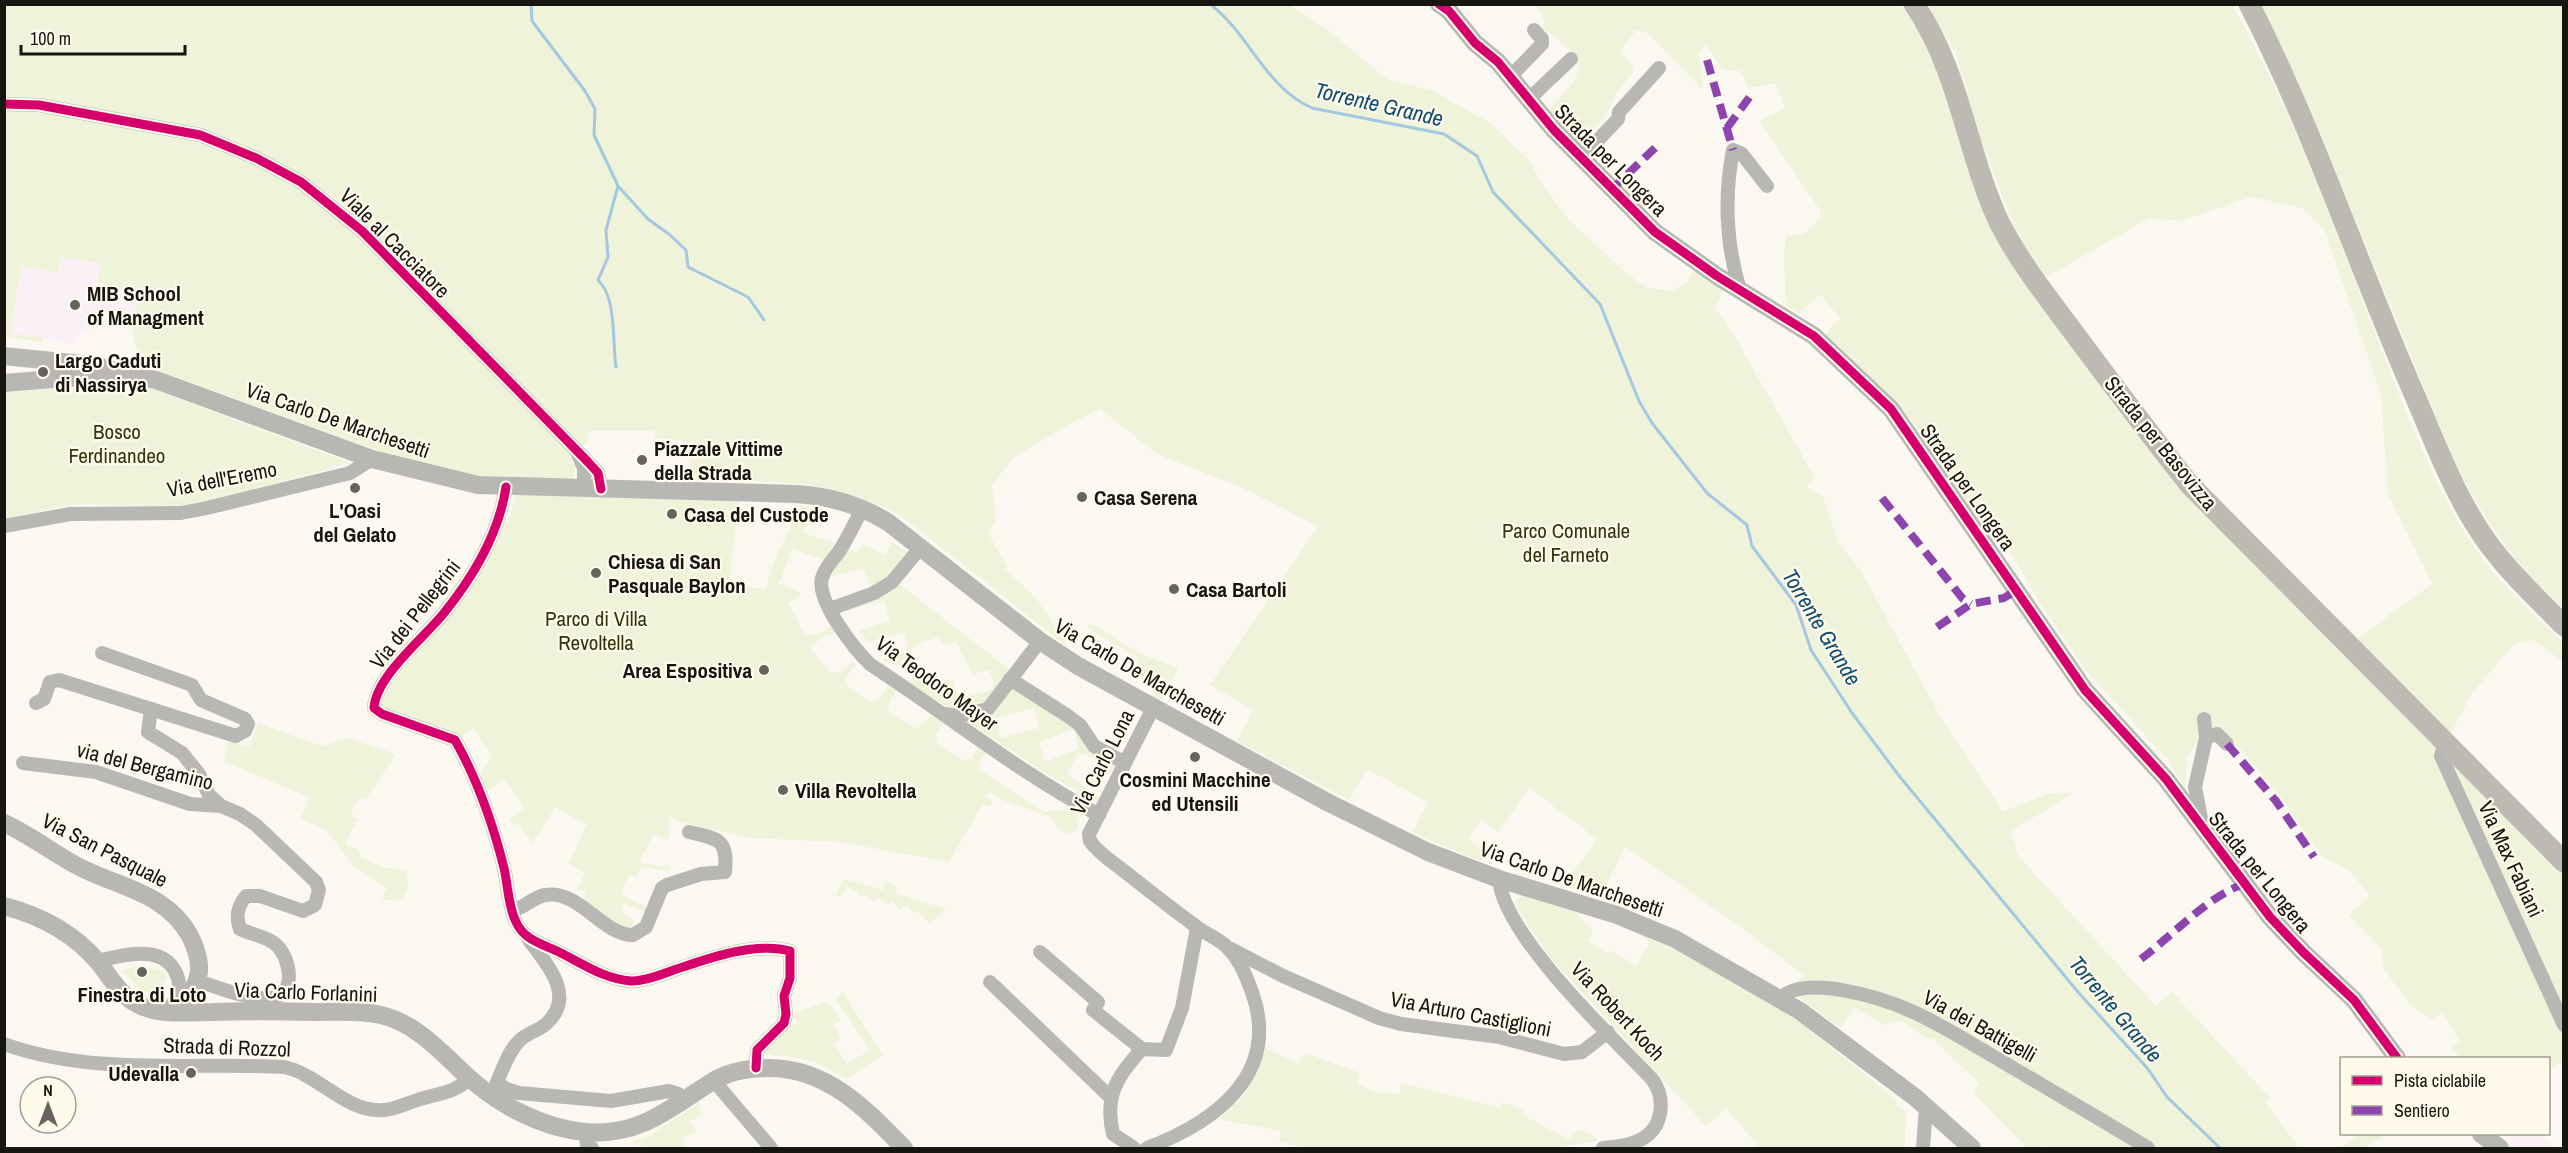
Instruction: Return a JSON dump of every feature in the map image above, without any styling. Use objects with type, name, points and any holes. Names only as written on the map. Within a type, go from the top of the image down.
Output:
[{"type":"main road","name":"Strada per Longera","points":[[1439,4],[1449,11],[1475,43],[1488,53],[1510,77],[1581,159],[1655,232],[1740,290],[1814,336],[1891,409],[2085,690],[2166,779],[2276,923],[2369,1018],[2396,1057]]},
{"type":"main road","name":"Strada per Basovizza","points":[[1914,4],[1928,24],[1950,72],[1992,206],[2010,242],[2037,283],[2190,485],[2564,862]]},
{"type":"main road","points":[[2249,4],[2300,109],[2376,305],[2453,483],[2477,527],[2495,552],[2564,626]]},
{"type":"main road","points":[[4,356],[25,358]]},
{"type":"main road","points":[[4,372],[25,358]]},
{"type":"main road","name":"Via Carlo De Marchesetti","points":[[25,358],[91,365],[131,373],[372,459],[446,479],[506,487],[810,495],[862,509],[889,523],[1040,641],[1153,708],[1382,830],[1428,852],[1498,879],[1617,915],[1659,931],[1780,999],[1926,1106],[1971,1149]]},
{"type":"main road","points":[[4,383],[131,373]]},
{"type":"main road","name":"Via San Pasquale","points":[[4,823],[72,864],[149,895],[171,910],[185,927],[195,947],[198,974]]},
{"type":"main road","name":"Via Carlo Forlanini","points":[[4,906],[25,912],[55,926],[97,961],[125,996],[136,1004],[167,1012],[343,1012],[383,1015],[418,1032],[470,1078],[508,1106],[588,1140],[655,1120],[714,1081],[756,1068],[784,1068],[827,1082],[863,1107],[904,1149]]},
{"type":"main road","points":[[167,1012],[183,1002],[198,974]]},
{"type":"main road","points":[[2482,1135],[2500,1149]]},
{"type":"street","name":"Strada per Longera","points":[[1454,4],[1488,53]]},
{"type":"street","points":[[1510,77],[1542,44],[1542,39],[1534,30]]},
{"type":"street","points":[[1528,100],[1571,59]]},
{"type":"street","points":[[1581,159],[1618,119],[1619,112],[1659,68]]},
{"type":"street","name":"Viale al Cacciatore","points":[[4,104],[39,105],[200,135],[256,158],[301,182],[362,231],[577,452],[593,489]]},
{"type":"street","points":[[1740,290],[1733,266],[1727,213],[1727,181],[1733,150],[1742,154],[1767,186]]},
{"type":"street","name":"Via dell'Eremo","points":[[4,526],[70,514],[181,513],[350,473],[372,459]]},
{"type":"street","name":"Via dei Pellegrini","points":[[506,487],[501,517],[470,577],[444,613],[385,680],[377,693],[374,708],[382,714],[454,741],[486,808],[505,870],[516,923],[528,938],[561,992],[560,1001],[549,1021],[517,1042],[496,1082],[506,1089],[519,1093],[611,1101],[669,1091],[678,1094],[683,1101]]},
{"type":"street","name":"Via Teodoro Mayer","points":[[862,509],[822,577],[822,585],[830,609],[847,637],[871,665],[1058,793],[1099,815]]},
{"type":"street","points":[[830,609],[874,593],[892,582],[921,547]]},
{"type":"street","points":[[943,714],[960,716],[981,713],[988,709],[1040,641]]},
{"type":"street","points":[[36,703],[43,701],[49,685],[56,680],[236,736],[245,731],[248,724],[245,719],[201,700],[192,685],[102,653]]},
{"type":"street","points":[[1010,679],[1080,725],[1094,746],[1125,763]]},
{"type":"street","name":"Via Carlo Lona","points":[[1089,834],[1153,708]]},
{"type":"street","name":"via del Bergamino","points":[[151,709],[148,732],[182,753],[199,774],[209,795],[221,806]]},
{"type":"street","name":"Strada per Longera","points":[[2202,829],[2195,787],[2206,738],[2204,719]]},
{"type":"street","points":[[2206,738],[2217,734],[2227,744]]},
{"type":"street","name":"Via Max Fabiani","points":[[2445,743],[2441,756],[2564,1025]]},
{"type":"street","name":"via del Bergamino","points":[[23,763],[96,772],[190,804],[221,806],[240,814],[256,825],[316,882],[320,890],[315,905],[303,911],[260,896],[246,896],[237,912],[240,928],[275,943],[287,966],[287,991],[282,996],[270,999],[230,990],[198,974]]},
{"type":"street","points":[[512,911],[535,898],[552,894],[576,904],[620,933],[633,935],[646,927],[662,888],[701,874],[725,872],[727,853],[724,846],[716,839],[689,832]]},
{"type":"street","name":"Via Arturo Castiglioni","points":[[1089,834],[1095,848],[1197,928],[1227,947],[1283,976],[1379,1018],[1401,1024],[1499,1037],[1564,1054],[1582,1052],[1608,1032]]},
{"type":"street","name":"Via Robert Koch","points":[[1498,879],[1502,897],[1534,949],[1561,983],[1657,1086],[1661,1110],[1655,1126],[1647,1136],[1631,1143],[1603,1149]]},
{"type":"street","points":[[1040,952],[1098,1002],[1093,1010],[1142,1049],[1166,1050],[1182,1008],[1197,928]]},
{"type":"street","points":[[528,938],[598,973],[632,981],[646,980],[715,958],[757,949],[776,947],[790,951],[790,978],[784,996],[786,1014],[784,1023],[757,1050],[756,1068]]},
{"type":"street","points":[[1147,1149],[1216,1113],[1241,1087],[1249,1072],[1256,1048],[1256,1003],[1240,964],[1227,947]]},
{"type":"street","points":[[97,961],[137,954],[161,956],[170,962],[179,984],[178,995],[167,1012]]},
{"type":"street","points":[[990,982],[1110,1097]]},
{"type":"street","name":"Via dei Battigelli","points":[[1780,999],[1790,990],[1807,988],[1869,995],[1904,1008],[1965,1040],[2148,1149]]},
{"type":"street","name":"Strada di Rozzol","points":[[4,1044],[28,1052],[70,1060],[162,1066],[284,1067],[299,1070],[343,1098],[374,1110],[396,1108],[455,1089],[470,1078]]},
{"type":"street","points":[[1134,1149],[1113,1134],[1110,1097],[1123,1071],[1142,1049]]},
{"type":"street","points":[[714,1081],[771,1149]]},
{"type":"street","points":[[1923,1149],[1926,1106]]},
{"type":"shaded area","name":"MIB School of Managment","points":[[61,256],[101,264],[98,284],[138,290],[132,328],[92,320],[89,332],[83,331],[82,336],[76,335],[75,343],[72,344],[33,336],[33,338],[10,335],[21,266],[58,273]]},
{"type":"shaded area","points":[[2511,1135],[2541,1135],[2554,1148],[2506,1148],[2502,1144]]},
{"type":"green space","name":"Parco Comunale del Farneto","points":[[4,5],[1290,5],[1328,30],[1388,80],[1431,90],[1490,123],[1529,160],[1542,184],[1568,219],[1627,274],[1646,287],[1672,291],[1686,283],[1694,270],[1725,288],[1715,307],[1739,344],[1815,478],[1807,486],[1814,493],[1822,494],[1839,544],[1861,571],[1941,718],[2003,812],[2047,794],[2072,793],[2011,832],[2019,857],[2156,1006],[2172,992],[2270,1098],[2265,1102],[2299,1148],[2158,1148],[1860,988],[1797,982],[1805,976],[1737,924],[1625,847],[1601,896],[1563,886],[1597,839],[1529,788],[1498,832],[1481,820],[1468,839],[1486,854],[1481,861],[1412,833],[1428,802],[1367,769],[1349,800],[1237,741],[1253,710],[1210,685],[1318,527],[1250,491],[1157,454],[1100,409],[1073,422],[1012,459],[992,485],[996,521],[988,533],[1007,566],[1005,569],[1036,598],[1069,648],[900,515],[874,503],[848,494],[797,484],[688,479],[693,445],[679,440],[654,438],[654,431],[588,431],[587,443],[580,446],[362,219],[316,184],[278,161],[230,139],[197,128],[5,98]]},
{"type":"green space","points":[[1536,5],[1900,5],[1921,34],[1941,81],[1987,222],[2015,268],[2091,372],[2563,871],[2563,1061],[2550,1068],[2550,1057],[2461,1057],[2451,1049],[2460,1041],[2442,1013],[2432,1019],[2411,1006],[2384,969],[2381,948],[2348,915],[2370,896],[2350,871],[2322,856],[2280,796],[2232,739],[2225,732],[2211,729],[2208,714],[2200,711],[2197,743],[2187,756],[2185,787],[2168,760],[2088,673],[2040,603],[2009,549],[1956,490],[1913,422],[1888,393],[1825,334],[1840,318],[1820,294],[1799,313],[1786,306],[1784,257],[1786,236],[1804,234],[1820,218],[1820,210],[1759,120],[1785,109],[1776,83],[1749,88],[1741,71],[1723,70],[1705,44],[1699,53],[1703,90],[1649,34],[1636,30],[1620,52],[1635,69],[1616,94],[1606,116],[1579,146],[1549,110],[1571,84],[1579,67],[1570,51],[1543,28],[1544,18]]},
{"type":"green space","points":[[1928,5],[2232,5],[2294,130],[2401,399],[2449,506],[2488,565],[2563,643],[2563,661],[2533,640],[2514,644],[2472,693],[2449,737],[2354,641],[2432,584],[2388,494],[2381,394],[2324,229],[2302,208],[2251,197],[2180,221],[2149,218],[2045,278],[2017,235],[1978,132],[1957,56]]},
{"type":"green space","points":[[2257,5],[2563,5],[2563,609],[2514,557],[2488,521],[2453,459],[2324,143],[2293,72]]},
{"type":"green space","points":[[5,110],[109,122],[179,137],[246,161],[297,189],[336,218],[372,251],[570,453],[576,466],[572,480],[515,481],[453,473],[376,450],[148,367],[141,358],[134,340],[133,321],[138,291],[98,284],[100,263],[61,257],[58,273],[21,266],[10,334],[43,337],[42,342],[5,337]]},
{"type":"green space","name":"Bosco Ferdinandeo","points":[[112,382],[140,384],[350,463],[221,498],[180,506],[76,504],[5,518],[4,393]]},
{"type":"green space","name":"Parco di Villa Revoltella","points":[[515,494],[739,500],[729,585],[766,589],[771,568],[801,505],[812,509],[803,533],[835,543],[825,560],[792,549],[779,584],[799,591],[801,597],[788,603],[805,635],[820,633],[832,626],[836,633],[825,635],[810,648],[831,673],[843,671],[852,661],[856,664],[846,677],[846,685],[873,703],[880,699],[888,684],[897,689],[888,705],[889,712],[917,729],[931,715],[944,721],[937,734],[937,742],[964,761],[972,758],[978,748],[986,752],[980,760],[979,770],[1044,812],[1069,809],[1079,815],[1077,829],[1071,834],[1064,832],[1056,826],[1050,816],[1005,801],[989,792],[986,797],[993,801],[989,807],[983,804],[949,862],[839,842],[751,838],[676,821],[669,815],[670,832],[667,840],[653,834],[640,862],[664,867],[666,864],[671,866],[669,871],[641,867],[637,877],[629,874],[621,895],[648,907],[646,912],[624,904],[621,910],[633,920],[633,925],[627,929],[582,903],[586,893],[577,889],[585,873],[568,864],[587,825],[555,807],[533,843],[518,823],[513,826],[509,819],[524,808],[504,779],[487,792],[480,775],[491,756],[474,728],[460,738],[383,710],[379,702],[382,695],[482,571],[512,510]]},
{"type":"green space","points":[[892,542],[910,554],[891,576],[870,587],[864,568],[832,576],[833,569],[847,549],[858,553],[862,544],[886,555]]},
{"type":"green space","points":[[899,584],[1010,670],[985,705],[975,710],[965,711],[954,708],[933,698],[906,680],[953,680],[959,698],[992,690],[994,683],[989,670],[973,674],[956,642],[943,645],[939,637],[926,641],[911,650],[899,666],[881,660],[904,653],[908,646],[904,632],[869,642],[858,631],[890,621],[884,601],[845,611]]},
{"type":"green space","points":[[1088,625],[1094,625],[1139,653],[1178,668],[1162,701],[1154,696],[1149,683],[1138,676],[1137,657],[1088,628]]},
{"type":"green space","points":[[1012,687],[1072,726],[1087,750],[1115,766],[1111,774],[1093,757],[1078,753],[1067,774],[1099,798],[1097,802],[1046,773],[965,721],[996,711]],"holes":[[[1034,708],[1039,728],[1000,738],[997,718]],[[1073,729],[1078,749],[1045,762],[1039,742]]]},
{"type":"green space","points":[[258,723],[321,746],[348,738],[396,754],[366,799],[359,798],[350,816],[357,819],[345,844],[359,850],[360,857],[385,868],[407,871],[408,888],[402,899],[382,900],[387,888],[355,867],[327,831],[301,819],[309,797],[223,761],[229,741],[249,747]]},
{"type":"green space","points":[[844,879],[883,890],[885,882],[897,886],[895,893],[946,909],[930,924],[918,911],[914,913],[907,905],[900,910],[892,901],[886,905],[878,897],[873,902],[865,894],[860,897],[859,892],[846,887],[841,897],[835,895]]},
{"type":"green space","points":[[1524,894],[1570,907],[1593,931],[1588,941],[1608,954],[1611,950],[1636,966],[1650,942],[1630,929],[1737,982],[1806,1027],[1896,1099],[1897,1105],[1906,1112],[1905,1148],[1760,1148],[1726,1108],[1706,1126],[1551,959],[1516,907],[1516,900]]},
{"type":"green space","points":[[141,965],[163,971],[167,977],[160,992],[143,992],[122,970]]},
{"type":"green space","points":[[842,991],[883,1055],[847,1079],[817,1063],[792,1057],[763,1054],[763,1049],[788,1020],[794,1026],[798,1022],[792,1015],[824,1002],[830,1004],[841,1020],[834,1024],[841,1039],[834,1044],[847,1064],[870,1050],[837,1000]]},
{"type":"green space","points":[[1801,993],[1865,998],[1945,1033],[2139,1148],[2051,1148],[2046,1145],[2041,1148],[2027,1148],[1973,1093],[1979,1083],[1933,1039],[1926,1038],[1900,1020],[1884,1025],[1854,1007],[1841,1028],[1799,998]]},
{"type":"green space","points":[[1265,1048],[1298,1064],[1306,1053],[1360,1073],[1356,1084],[1379,1093],[1400,1094],[1401,1083],[1501,1108],[1501,1102],[1524,1110],[1522,1115],[1569,1139],[1578,1129],[1596,1137],[1598,1141],[1551,1148],[1307,1148],[1279,1142],[1281,1131],[1222,1120],[1225,1113],[1250,1084]]},
{"type":"green space","points":[[699,1103],[702,1115],[690,1121],[696,1132],[684,1137],[683,1148],[648,1148],[631,1142],[647,1137]]},
{"type":"green space","points":[[2358,1135],[2385,1135],[2365,1148],[2340,1148]]},
{"type":"waterway","points":[[531,4],[532,21],[585,91],[595,109],[594,135],[618,186],[606,230],[608,257],[598,280],[604,288],[611,308],[616,367]]},
{"type":"waterway","name":"Torrente Grande","points":[[1210,4],[1236,30],[1270,74],[1296,99],[1312,108],[1444,134],[1477,156],[1493,192],[1600,304],[1639,401],[1652,423],[1707,493],[1747,525],[1752,546],[1796,605],[1811,650],[1852,713],[1900,777],[2078,992],[2148,1069],[2167,1097],[2220,1148]]},
{"type":"waterway","points":[[618,186],[648,219],[686,250],[688,267],[748,297],[764,320]]},
{"type":"marked path","points":[[1707,60],[1733,150]]},
{"type":"marked path","points":[[1727,128],[1751,95]]},
{"type":"marked path","points":[[1611,190],[1656,147]]},
{"type":"marked path","points":[[1882,498],[1963,599],[1971,604]]},
{"type":"marked path","points":[[1937,627],[1971,604],[2004,598],[2015,591]]},
{"type":"marked path","points":[[2227,744],[2276,801],[2314,857]]},
{"type":"marked path","points":[[2141,959],[2204,907],[2244,884]]},
{"type":"cycle path","points":[[1439,4],[1449,11],[1475,43],[1498,62],[1554,130],[1655,232],[1717,276],[1814,336],[1891,409],[2085,690],[2166,779],[2270,917],[2354,1000],[2396,1057]]},
{"type":"cycle path","points":[[4,104],[39,105],[200,135],[256,158],[301,182],[362,231],[588,462],[598,473],[601,489]]},
{"type":"cycle path","points":[[506,487],[503,504],[491,538],[475,570],[444,613],[392,670],[383,683],[374,708],[382,714],[455,740],[477,786],[495,835],[513,916],[519,928],[534,941],[603,974],[631,981],[651,978],[736,951],[764,948],[790,951],[790,978],[784,996],[786,1014],[784,1023],[757,1050],[756,1068]]},
{"type":"place","name":"MIB School of Managment","points":[[75,305]]},
{"type":"place","name":"Largo Caduti di Nassirya","points":[[43,372]]},
{"type":"place","name":"Piazzale Vittime della Strada","points":[[642,460]]},
{"type":"place","name":"L'Oasi del Gelato","points":[[355,488]]},
{"type":"place","name":"Casa Serena","points":[[1082,497]]},
{"type":"place","name":"Casa del Custode","points":[[672,514]]},
{"type":"place","name":"Chiesa di San Pasquale Baylon","points":[[596,573]]},
{"type":"place","name":"Casa Bartoli","points":[[1174,589]]},
{"type":"place","name":"Area Espositiva","points":[[764,670]]},
{"type":"place","name":"Cosmini Macchine ed Utensili","points":[[1195,757]]},
{"type":"place","name":"Villa Revoltella","points":[[783,790]]},
{"type":"place","name":"Finestra di Loto","points":[[142,972]]},
{"type":"place","name":"Udevalla","points":[[191,1073]]}]
